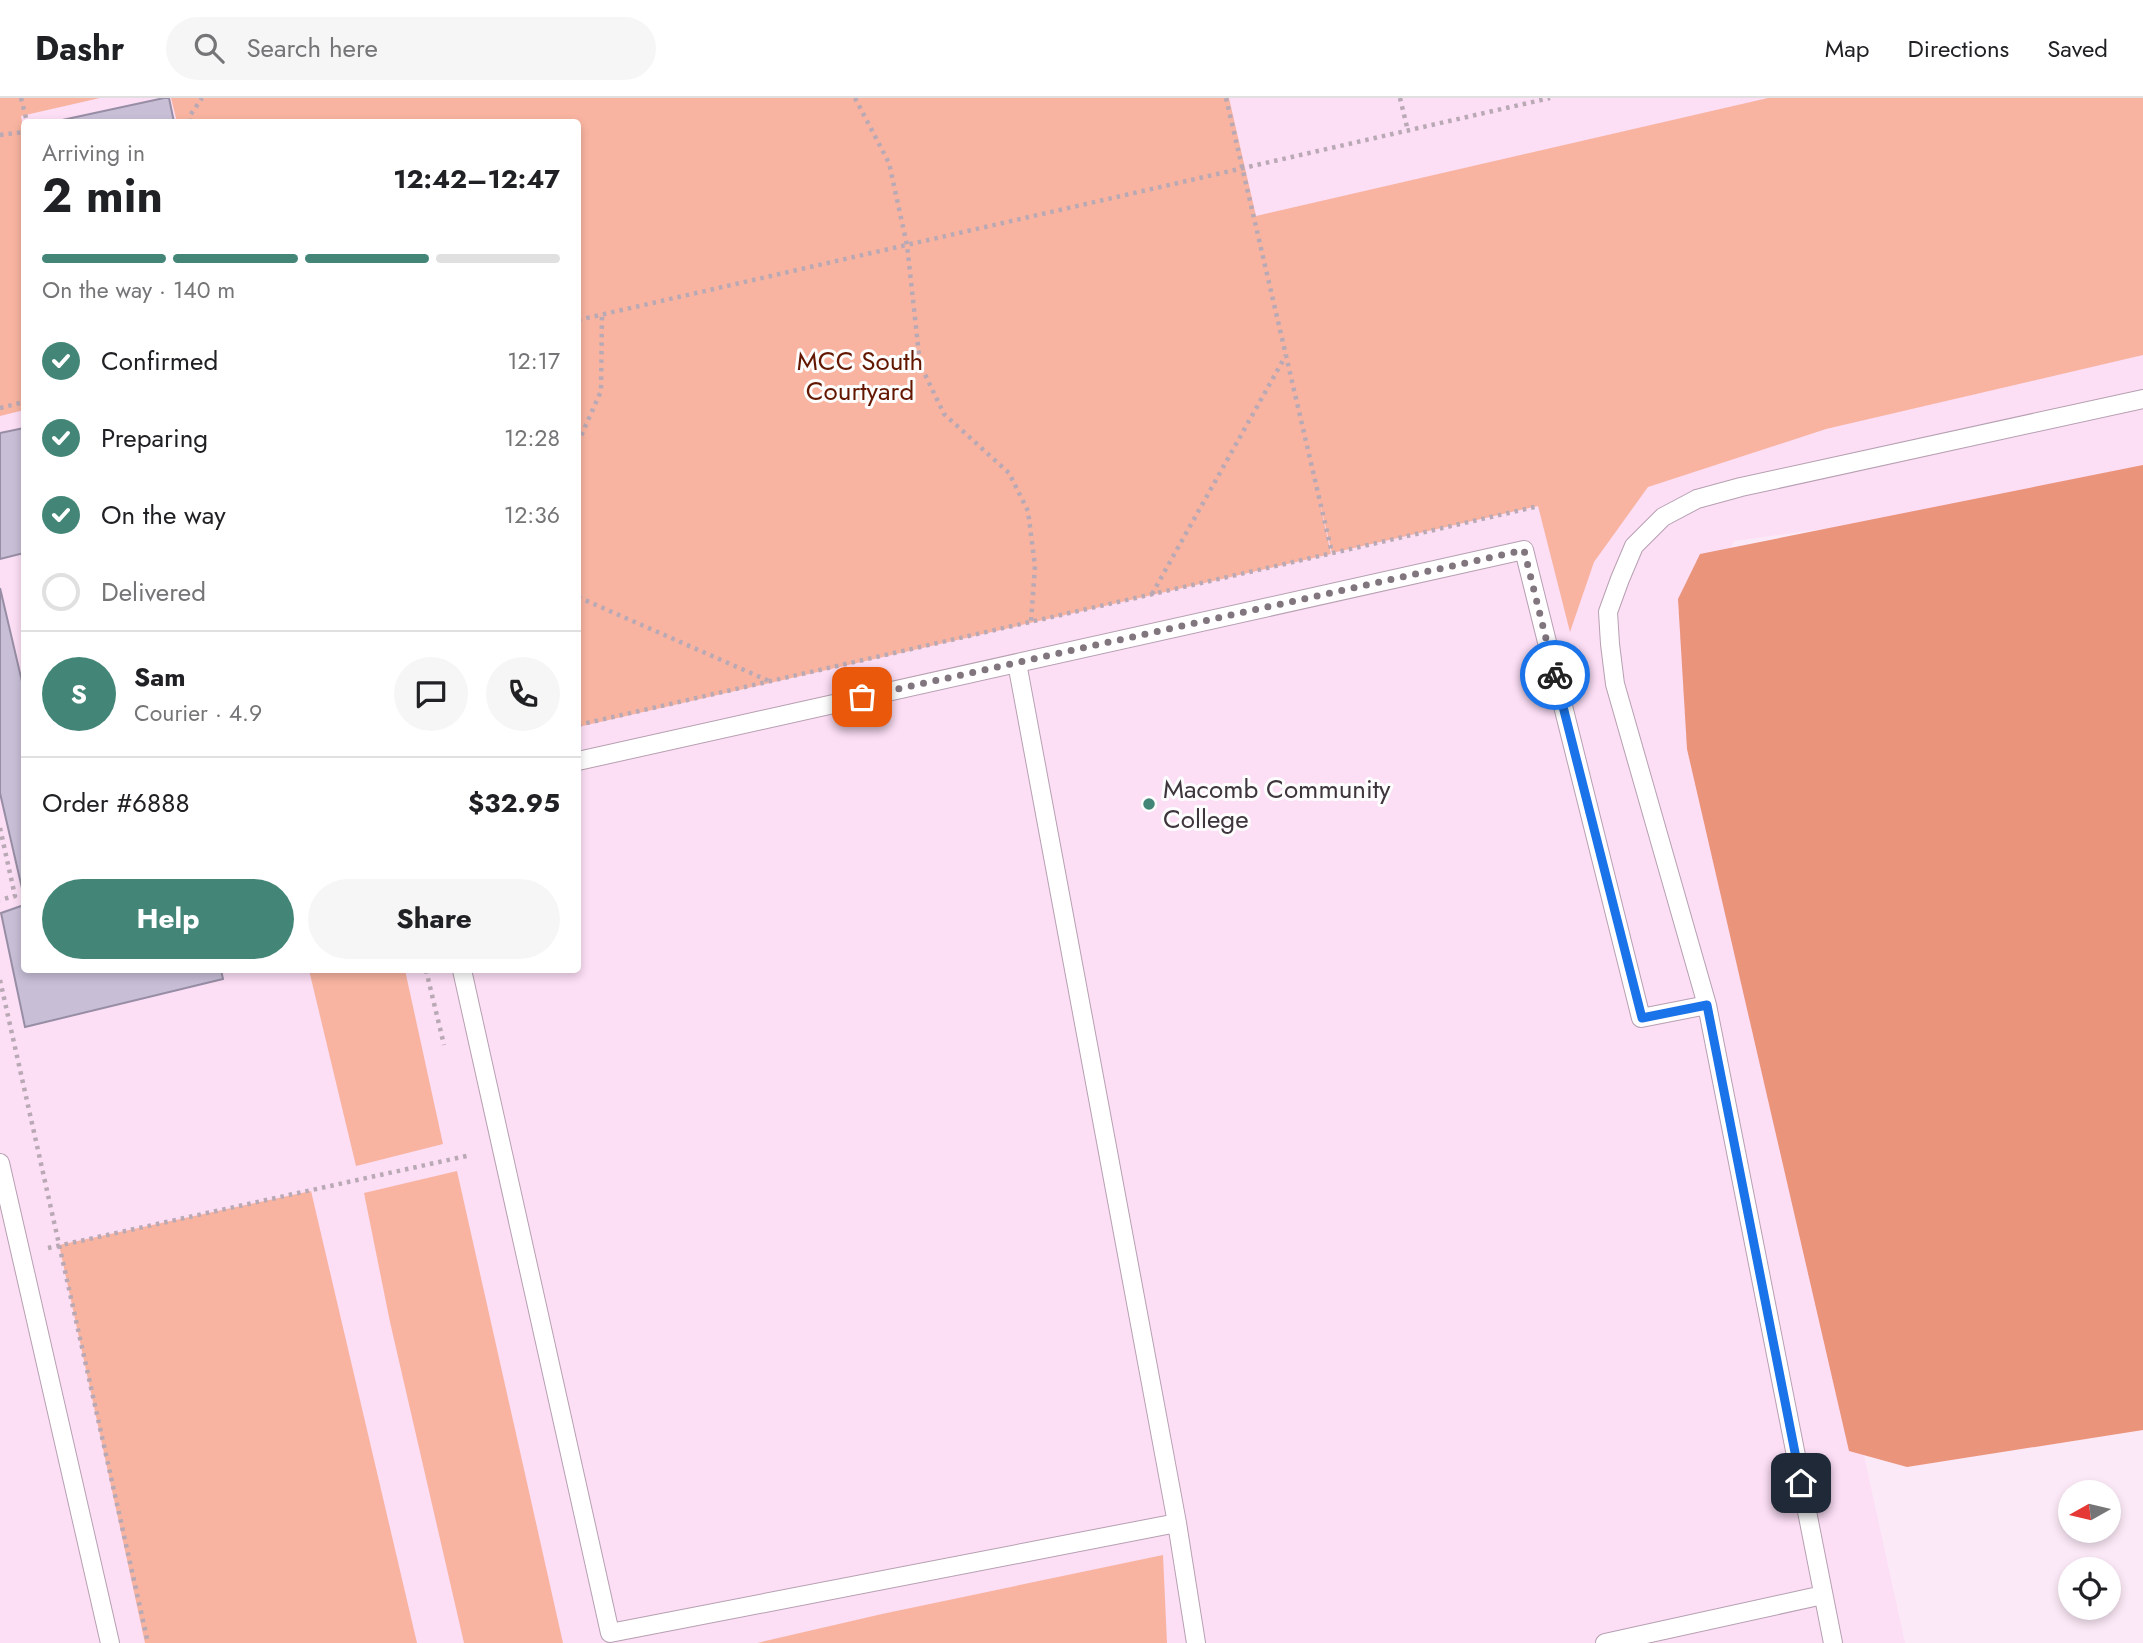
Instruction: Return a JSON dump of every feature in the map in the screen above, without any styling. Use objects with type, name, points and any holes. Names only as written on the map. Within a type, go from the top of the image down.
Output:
[{"type":"lane","points":[[1833,1643],[1707,1005],[1615,684],[1608,612],[1634,546],[1662,517],[1697,499],[2143,399]]},
{"type":"lane","points":[[581,760],[1524,550],[1642,1018],[1707,1005]]},
{"type":"lane","points":[[1017,663],[1177,1523],[1196,1643]]},
{"type":"lane","points":[[463,973],[610,1633],[1177,1523]]},
{"type":"lane","points":[[0,1163],[110,1643]]},
{"type":"lane","points":[[1605,1643],[1823,1595]]},
{"type":"path","points":[[21,98],[26,119]]},
{"type":"path","points":[[189,119],[202,98]]},
{"type":"path","points":[[855,98],[889,163],[907,245],[920,363],[944,414],[1009,473],[1028,511],[1035,566],[1031,622]]},
{"type":"path","points":[[1226,98],[1332,553]]},
{"type":"path","points":[[1400,98],[1408,131]]},
{"type":"path","points":[[581,319],[1550,98]]},
{"type":"path","points":[[0,135],[21,132]]},
{"type":"path","points":[[581,436],[601,391],[603,314]]},
{"type":"path","points":[[1152,594],[1286,355]]},
{"type":"path","points":[[0,408],[21,403]]},
{"type":"path","points":[[581,724],[1539,506]]},
{"type":"path","points":[[581,598],[770,681]]},
{"type":"path","points":[[0,828],[15,896],[0,900]]},
{"type":"path","points":[[0,980],[148,1643]]},
{"type":"path","points":[[21,1256],[59,1245],[471,1156]]},
{"type":"shaded area","name":"Macomb Community College","points":[[0,98],[2143,98],[2143,485],[1734,541],[1685,638],[1905,1643],[0,1643]]},
{"type":"shaded area","points":[[2143,465],[2143,1430],[1907,1467],[1849,1451],[1687,749],[1678,599],[1700,554]]},
{"type":"green space","points":[[0,98],[100,98],[21,116],[21,411],[0,416]]},
{"type":"green space","name":"MCC South Courtyard","points":[[171,98],[1229,98],[1256,216],[1768,98],[2143,98],[2143,355],[1826,429],[1648,487],[1594,562],[1570,632],[1538,506],[1332,553],[1319,499],[1331,554],[581,726],[581,119],[176,119]]},
{"type":"green space","points":[[310,973],[406,973],[443,1144],[356,1166]]},
{"type":"green space","points":[[457,1171],[563,1643],[464,1643],[390,1322],[364,1193]]},
{"type":"green space","points":[[311,1191],[417,1643],[145,1643],[59,1245]]},
{"type":"green space","points":[[1163,1555],[1167,1643],[757,1643],[882,1614]]},
{"type":"building","points":[[169,98],[173,119],[67,119]]},
{"type":"building","points":[[21,429],[21,554],[0,559],[0,433]]},
{"type":"building","points":[[0,588],[21,677],[21,884],[0,793]]},
{"type":"building","points":[[21,906],[21,973],[222,973],[223,979],[25,1027],[1,913]]},
{"type":"way so far","points":[[862,697],[1524,550],[1555,675]]},
{"type":"place","name":"Macomb Community College","points":[[1149,804]]},
{"type":"route","points":[[1555,675],[1642,1018],[1707,1005],[1801,1483]]}]
